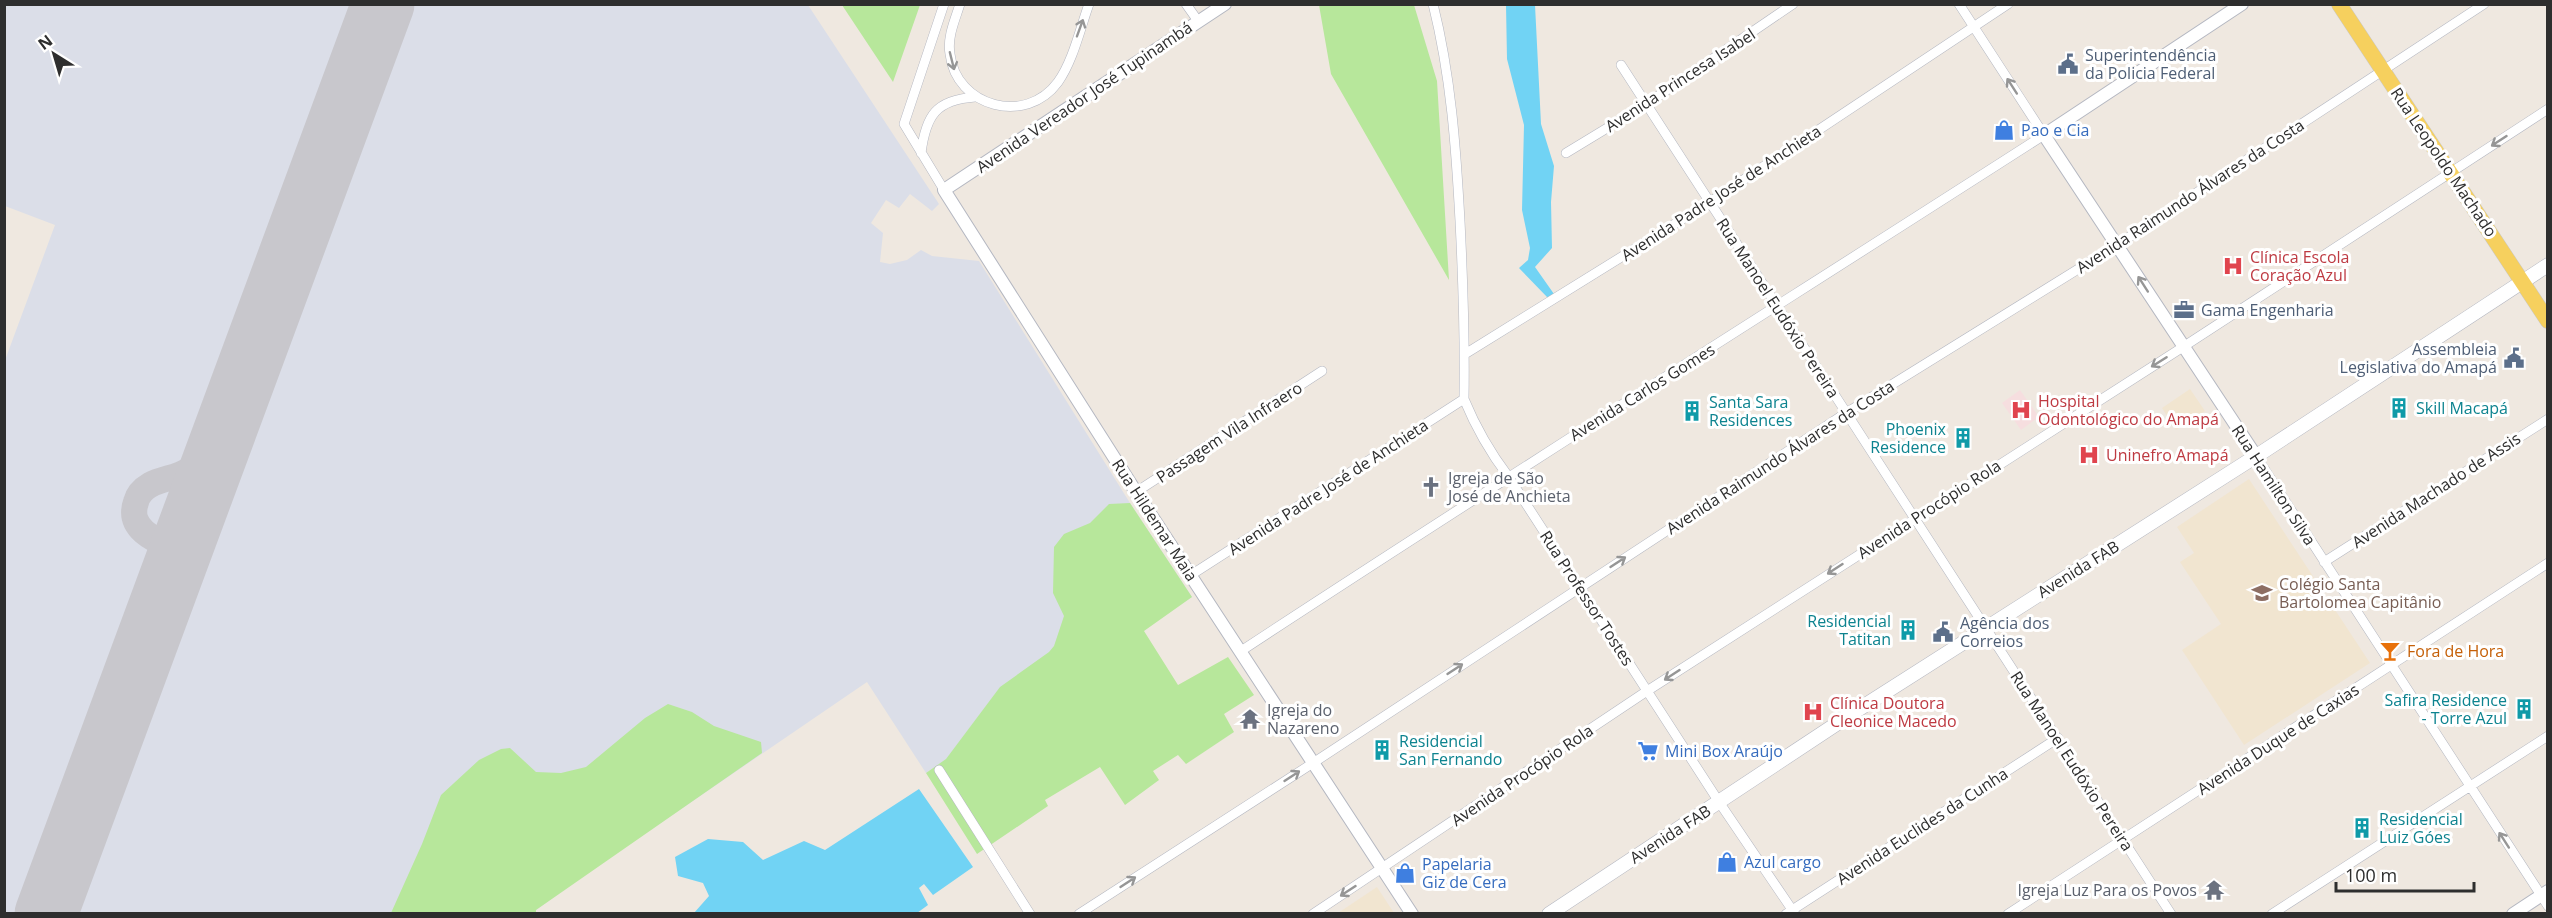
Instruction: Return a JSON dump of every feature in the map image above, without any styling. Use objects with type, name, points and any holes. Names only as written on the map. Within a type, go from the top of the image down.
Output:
[{"type":"main road","name":"Rua Leopoldo Machado","points":[[2339,4],[2547,321]]},
{"type":"main road","name":"Avenida FAB","points":[[1549,914],[1986,627],[2256,456],[2547,265]]},
{"type":"street","name":"Rua Hildemar Maia","points":[[944,4],[904,124],[1136,492],[1412,914]]},
{"type":"street","points":[[960,4],[949,42],[950,55],[957,78],[975,97]]},
{"type":"street","points":[[921,153],[923,136],[938,109],[948,101],[975,97],[1006,107],[1035,101],[1048,92],[1058,82],[1066,66],[1089,4]]},
{"type":"street","points":[[1186,4],[1198,21]]},
{"type":"street","name":"Avenida Vereador José Tupinambá","points":[[944,190],[1225,4]]},
{"type":"street","name":"Rua Professor Tostes","points":[[1433,4],[1454,117],[1465,354],[1464,399],[1489,451],[1508,476],[1791,912]]},
{"type":"street","name":"Avenida Princesa Isabel","points":[[1566,153],[1645,105],[1793,4]]},
{"type":"street","name":"Rua Hamilton Silva","points":[[1959,4],[2256,456],[2390,666],[2545,898]]},
{"type":"street","name":"Avenida Padre José de Anchieta","points":[[1465,354],[1710,202],[2008,4]]},
{"type":"street","points":[[2044,135],[2242,4]]},
{"type":"street","name":"Avenida Raimundo Álvares da Costa","points":[[1079,914],[1846,413],[2117,245],[2484,4]]},
{"type":"street","name":"Rua Manoel Eudóxio Pereira","points":[[1621,65],[2171,914]]},
{"type":"street","name":"Avenida Procópio Rola","points":[[1313,914],[1647,691],[1914,517],[2183,347],[2547,110]]},
{"type":"street","name":"Avenida Carlos Gomes","points":[[1241,651],[1508,476],[1777,307],[2044,135]]},
{"type":"street","name":"Passagem Vila Infraero","points":[[1136,492],[1322,371]]},
{"type":"street","name":"Avenida Padre José de Anchieta","points":[[1191,575],[1464,399]]},
{"type":"street","name":"Avenida Machado de Assis","points":[[2324,562],[2547,419]]},
{"type":"street","name":"Avenida Duque de Caxias","points":[[2008,914],[2547,562]]},
{"type":"street","points":[[2271,914],[2547,736]]},
{"type":"street","name":"Avenida Euclides da Cunha","points":[[1791,912],[2058,738]]},
{"type":"street","points":[[939,770],[1030,914]]},
{"type":"street","points":[[2513,914],[2545,898]]},
{"type":"shaded area","points":[[5,5],[808,5],[939,204],[932,211],[910,194],[899,208],[886,200],[871,223],[883,233],[880,262],[890,264],[907,260],[921,250],[932,256],[979,261],[1130,503],[1192,597],[926,773],[867,682],[532,913],[5,913],[4,363],[55,225],[5,206]]},
{"type":"shaded area","points":[[2190,389],[2205,411],[2176,430],[2162,408]]},
{"type":"shaded area","name":"Hospital Odontológico do Amapá","points":[[2020,390],[2039,417],[2021,430],[2002,403]]},
{"type":"shaded area","name":"Colégio Santa Bartolomea Capitânio","points":[[2249,479],[2370,663],[2244,745],[2182,650],[2221,624],[2180,562],[2194,553],[2177,527]]},
{"type":"shaded area","points":[[1377,887],[1394,913],[1338,913]]},
{"type":"green space","points":[[842,5],[920,5],[893,82]]},
{"type":"green space","points":[[1319,5],[1414,5],[1437,81],[1449,280],[1331,74]]},
{"type":"green space","points":[[1130,503],[1192,597],[1144,631],[1178,685],[1228,657],[1254,695],[1224,714],[1234,732],[1186,764],[1178,755],[1153,771],[1159,780],[1125,805],[1100,767],[1045,800],[1048,806],[977,854],[926,773],[946,759],[1000,687],[1054,646],[1064,616],[1053,593],[1054,547],[1064,534],[1090,523],[1109,504]]},
{"type":"green space","points":[[668,704],[692,712],[714,726],[761,742],[762,753],[536,910],[536,913],[391,913],[441,795],[479,760],[501,749],[510,748],[536,772],[561,773],[586,767],[645,718]]},
{"type":"water","points":[[1506,5],[1535,5],[1541,124],[1554,166],[1551,202],[1552,248],[1535,267],[1554,294],[1548,298],[1519,268],[1528,260],[1530,248],[1522,210],[1524,125],[1507,59]]},
{"type":"water","points":[[919,789],[973,867],[933,895],[924,884],[919,888],[928,905],[917,913],[694,913],[709,896],[703,883],[678,876],[675,857],[708,839],[743,842],[763,860],[804,841],[825,850]]},
{"type":"taxiway","points":[[180,551],[155,539],[140,528],[134,512],[137,499],[141,492],[150,485],[189,470],[203,459],[222,438]]},
{"type":"runway","points":[[46,914],[383,4]]},
{"type":"place","name":"Superintendência da Policia Federal","points":[[2068,64]]},
{"type":"place","name":"Pao e Cia","points":[[2004,130]]},
{"type":"place","name":"Clínica Escola Coração Azul","points":[[2233,266]]},
{"type":"place","name":"Gama Engenharia","points":[[2184,310]]},
{"type":"place","name":"Assembleia Legislativa do Amapá","points":[[2514,358]]},
{"type":"place","name":"Skill Macapá","points":[[2399,408]]},
{"type":"place","name":"Hospital Odontológico do Amapá","points":[[2021,410]]},
{"type":"place","name":"Santa Sara Residences","points":[[1692,411]]},
{"type":"place","name":"Phoenix Residence","points":[[1963,438]]},
{"type":"place","name":"Uninefro Amapá","points":[[2089,455]]},
{"type":"place","name":"Igreja de São José de Anchieta","points":[[1431,487]]},
{"type":"place","name":"Colégio Santa Bartolomea Capitânio","points":[[2262,593]]},
{"type":"place","name":"Residencial Tatitan","points":[[1908,630]]},
{"type":"place","name":"Agência dos Correios","points":[[1943,632]]},
{"type":"place","name":"Fora de Hora","points":[[2390,651]]},
{"type":"place","name":"Safira Residence - Torre Azul","points":[[2524,709]]},
{"type":"place","name":"Clínica Doutora Cleonice Macedo","points":[[1813,712]]},
{"type":"place","name":"Igreja do Nazareno","points":[[1250,719]]},
{"type":"place","name":"Residencial San Fernando","points":[[1382,750]]},
{"type":"place","name":"Mini Box Araújo","points":[[1648,751]]},
{"type":"place","name":"Residencial Luiz Góes","points":[[2362,828]]},
{"type":"place","name":"Azul cargo","points":[[1727,862]]},
{"type":"place","name":"Papelaria Giz de Cera","points":[[1405,873]]},
{"type":"place","name":"Igreja Luz Para os Povos","points":[[2214,890]]}]
